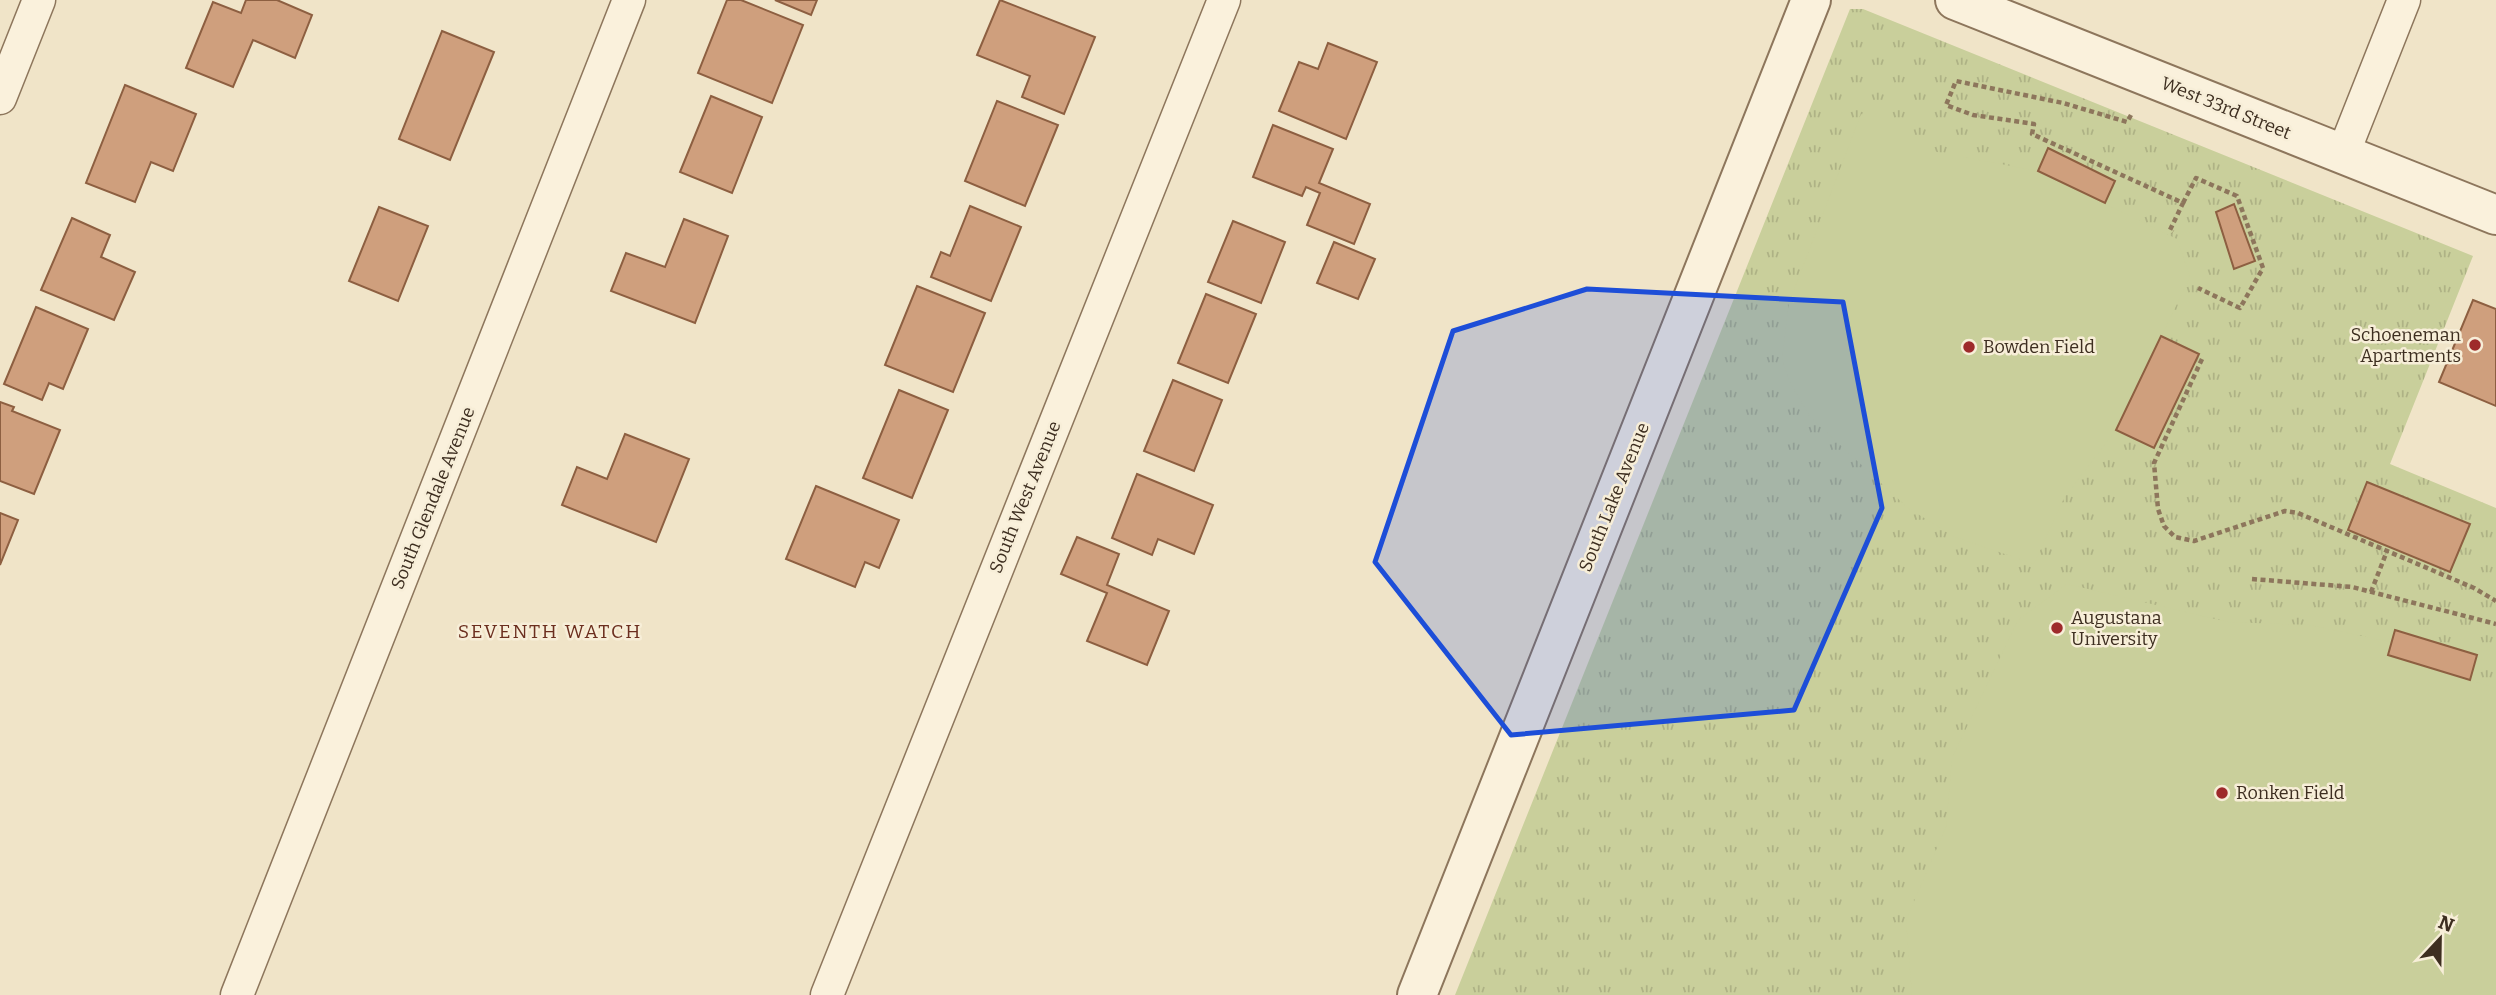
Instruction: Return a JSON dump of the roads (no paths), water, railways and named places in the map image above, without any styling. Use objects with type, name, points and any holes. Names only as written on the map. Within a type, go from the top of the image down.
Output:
[{"type":"street","points":[[0,98],[39,0]]},
{"type":"street","name":"South Glendale Avenue","points":[[237,995],[629,0]]},
{"type":"street","name":"South West Avenue","points":[[827,995],[1224,0]]},
{"type":"street","name":"South Lake Avenue","points":[[1417,995],[1811,0]]},
{"type":"street","name":"West 33rd Street","points":[[1955,0],[2496,215]]},
{"type":"street","points":[[2343,154],[2404,0]]},
{"type":"place","name":"Schoeneman Apartments","points":[[2475,345]]},
{"type":"place","name":"Bowden Field","points":[[1969,347]]},
{"type":"place","name":"Augustana University","points":[[2057,628]]},
{"type":"place","name":"Ronken Field","points":[[2222,793]]},
{"type":"district","name":"SEVENTH WATCH","points":[[550,631]]}]
